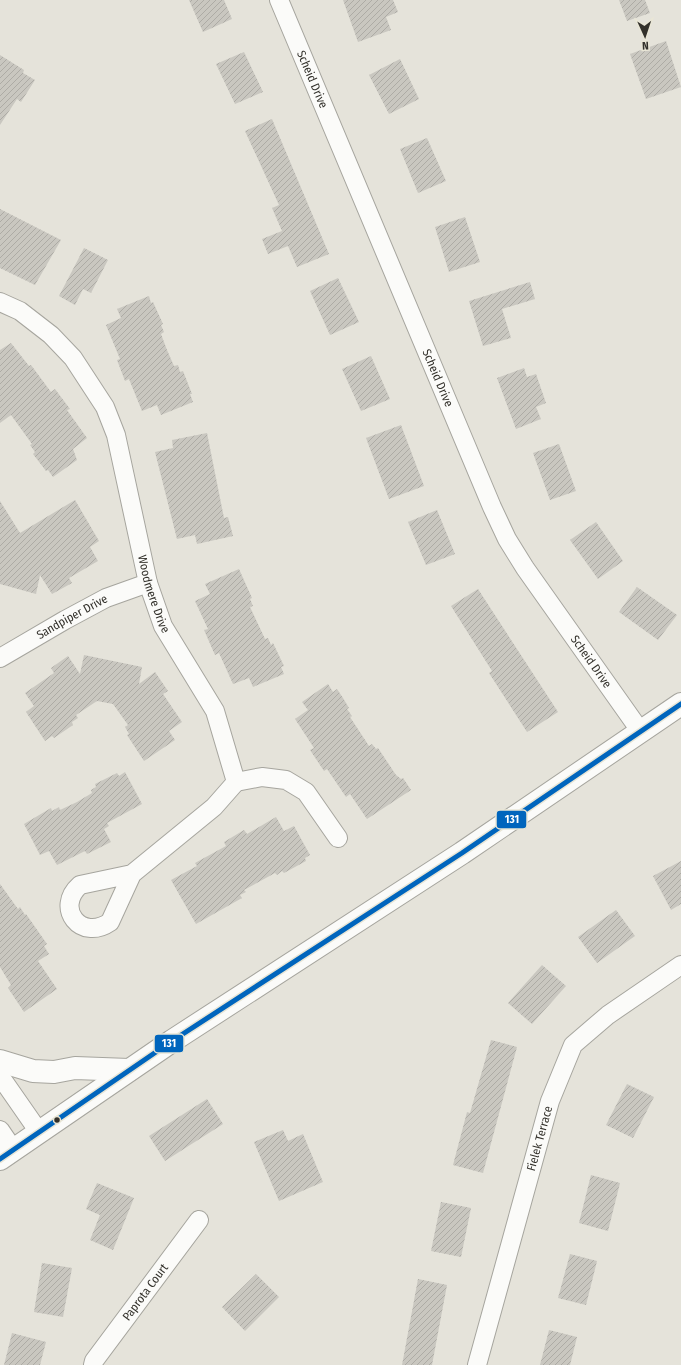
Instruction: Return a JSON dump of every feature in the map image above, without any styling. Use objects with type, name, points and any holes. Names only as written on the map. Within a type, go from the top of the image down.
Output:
[{"type":"street","name":"Scheid Drive","points":[[279,0],[492,508],[507,539],[525,568],[641,732]]},
{"type":"street","name":"Woodmere Drive","points":[[0,302],[20,311],[51,335],[73,358],[105,407],[116,435],[148,583],[163,626],[215,711],[236,782]]},
{"type":"street","name":"Sandpiper Drive","points":[[0,658],[106,598],[148,583]]},
{"type":"street","points":[[0,1130],[7,1154],[129,1070],[456,858],[681,704]]},
{"type":"street","points":[[132,874],[214,807],[236,782],[262,777],[286,780],[306,792],[338,838]]},
{"type":"street","name":"Fielek Terrace","points":[[477,1365],[550,1101],[573,1045],[608,1015],[681,965]]},
{"type":"street","points":[[0,1061],[39,1071],[54,1072],[75,1068],[129,1070]]},
{"type":"street","points":[[0,1076],[39,1132]]},
{"type":"street","name":"Paprota Court","points":[[93,1365],[99,1354],[198,1220]]},
{"type":"building","points":[[189,0],[224,0],[232,19],[203,32]]},
{"type":"building","points":[[343,0],[393,0],[398,12],[386,17],[391,30],[358,42]]},
{"type":"building","points":[[619,0],[645,0],[650,13],[627,21]]},
{"type":"building","points":[[666,41],[681,87],[646,99],[630,54]]},
{"type":"building","points":[[244,52],[263,92],[235,104],[216,64]]},
{"type":"building","points":[[0,55],[24,70],[23,73],[35,80],[21,102],[17,99],[0,125]]},
{"type":"building","points":[[400,59],[419,99],[389,114],[369,75]]},
{"type":"building","points":[[272,119],[329,254],[297,267],[288,246],[268,254],[262,239],[282,231],[272,208],[279,205],[245,131]]},
{"type":"building","points":[[427,138],[446,181],[418,193],[400,149]]},
{"type":"building","points":[[0,209],[61,240],[35,285],[0,268]]},
{"type":"building","points":[[465,217],[480,262],[449,272],[435,227]]},
{"type":"building","points":[[84,248],[108,260],[91,293],[83,289],[75,305],[59,296]]},
{"type":"building","points":[[338,278],[359,322],[330,335],[310,291]]},
{"type":"building","points":[[530,282],[535,299],[502,309],[511,338],[483,346],[469,301]]},
{"type":"building","points":[[149,296],[151,303],[153,302],[163,324],[161,325],[164,332],[161,334],[167,350],[174,366],[178,365],[180,372],[183,371],[192,394],[190,394],[193,402],[161,415],[157,405],[142,411],[129,379],[125,381],[117,360],[120,359],[106,325],[121,318],[117,309]]},
{"type":"building","points":[[11,343],[29,366],[31,365],[51,392],[55,389],[70,409],[67,410],[87,438],[73,449],[77,460],[53,477],[48,470],[46,471],[33,454],[35,452],[30,445],[32,444],[11,415],[0,423],[0,350]]},
{"type":"building","points":[[371,356],[390,399],[361,411],[342,369]]},
{"type":"building","points":[[524,368],[527,377],[536,374],[546,403],[536,407],[541,419],[516,429],[497,378]]},
{"type":"building","points":[[401,425],[424,486],[389,499],[366,438]]},
{"type":"building","points":[[207,433],[224,518],[228,517],[233,536],[197,544],[195,535],[177,539],[155,452],[173,448],[172,440]]},
{"type":"building","points":[[559,444],[576,491],[550,500],[533,453]]},
{"type":"building","points":[[75,500],[99,541],[90,547],[98,561],[69,578],[72,583],[52,594],[40,575],[36,594],[0,584],[0,501],[20,533]]},
{"type":"building","points":[[437,510],[455,554],[426,565],[408,522]]},
{"type":"building","points":[[596,522],[623,561],[598,579],[570,540]]},
{"type":"building","points":[[239,569],[252,598],[250,599],[253,606],[250,607],[265,639],[268,638],[271,645],[273,643],[284,666],[281,667],[284,674],[253,687],[249,678],[233,684],[219,653],[215,655],[204,630],[208,629],[195,601],[210,594],[205,584]]},
{"type":"building","points":[[637,587],[677,615],[658,640],[619,612]]},
{"type":"building","points":[[478,589],[558,712],[527,732],[489,673],[492,671],[451,606]]},
{"type":"building","points":[[84,655],[142,667],[139,684],[155,672],[168,691],[163,694],[182,722],[169,731],[175,740],[144,761],[127,735],[129,734],[125,727],[128,725],[113,704],[97,701],[76,715],[78,718],[72,722],[73,725],[54,738],[52,736],[45,741],[26,712],[34,706],[25,693],[54,673],[51,668],[68,656],[80,674]]},
{"type":"building","points":[[328,684],[333,692],[337,689],[343,698],[349,708],[347,709],[352,716],[350,717],[369,746],[372,744],[376,749],[378,748],[396,775],[401,779],[403,778],[411,790],[367,819],[350,794],[346,797],[327,769],[324,771],[310,750],[314,748],[295,719],[308,710],[302,702]]},
{"type":"building","points":[[125,772],[142,804],[107,823],[109,826],[104,829],[111,842],[87,854],[85,851],[57,865],[49,851],[40,855],[24,824],[51,808],[52,811],[59,807],[60,810],[77,802],[92,793],[91,790],[96,787],[95,784],[117,773],[119,776]]},
{"type":"building","points":[[276,817],[284,831],[294,826],[310,855],[305,858],[306,861],[284,873],[282,871],[277,875],[275,873],[244,890],[246,892],[240,895],[242,898],[196,924],[171,880],[197,866],[195,863],[226,846],[224,842],[244,830],[247,834]]},
{"type":"building","points":[[681,861],[681,904],[671,910],[653,876]]},
{"type":"building","points":[[0,884],[18,909],[20,907],[25,915],[26,914],[47,944],[44,946],[49,954],[38,961],[57,989],[24,1012],[8,988],[11,985],[0,967]]},
{"type":"building","points":[[616,910],[635,936],[597,963],[578,937]]},
{"type":"building","points":[[542,965],[566,986],[532,1024],[508,1003]]},
{"type":"building","points":[[491,1040],[517,1047],[483,1173],[453,1165],[467,1112],[470,1113]]},
{"type":"building","points":[[627,1084],[654,1097],[633,1138],[606,1125]]},
{"type":"building","points":[[207,1099],[223,1124],[165,1161],[149,1136]]},
{"type":"building","points":[[283,1130],[288,1141],[303,1134],[323,1182],[279,1201],[254,1142]]},
{"type":"building","points":[[591,1175],[620,1183],[608,1231],[579,1223]]},
{"type":"building","points":[[97,1183],[134,1198],[113,1250],[90,1240],[100,1215],[86,1209]]},
{"type":"building","points":[[441,1202],[471,1208],[461,1257],[431,1251]]},
{"type":"building","points":[[570,1254],[597,1261],[586,1305],[558,1298]]},
{"type":"building","points":[[42,1263],[72,1268],[63,1317],[34,1312]]},
{"type":"building","points":[[256,1274],[279,1297],[245,1331],[222,1307]]},
{"type":"building","points":[[418,1279],[447,1285],[432,1365],[402,1365]]},
{"type":"building","points":[[549,1330],[577,1337],[570,1365],[540,1365]]},
{"type":"building","points":[[12,1333],[46,1342],[40,1365],[4,1365]]},
{"type":"transit line","name":"131","points":[[0,1159],[172,1041],[462,853],[681,704]]}]
